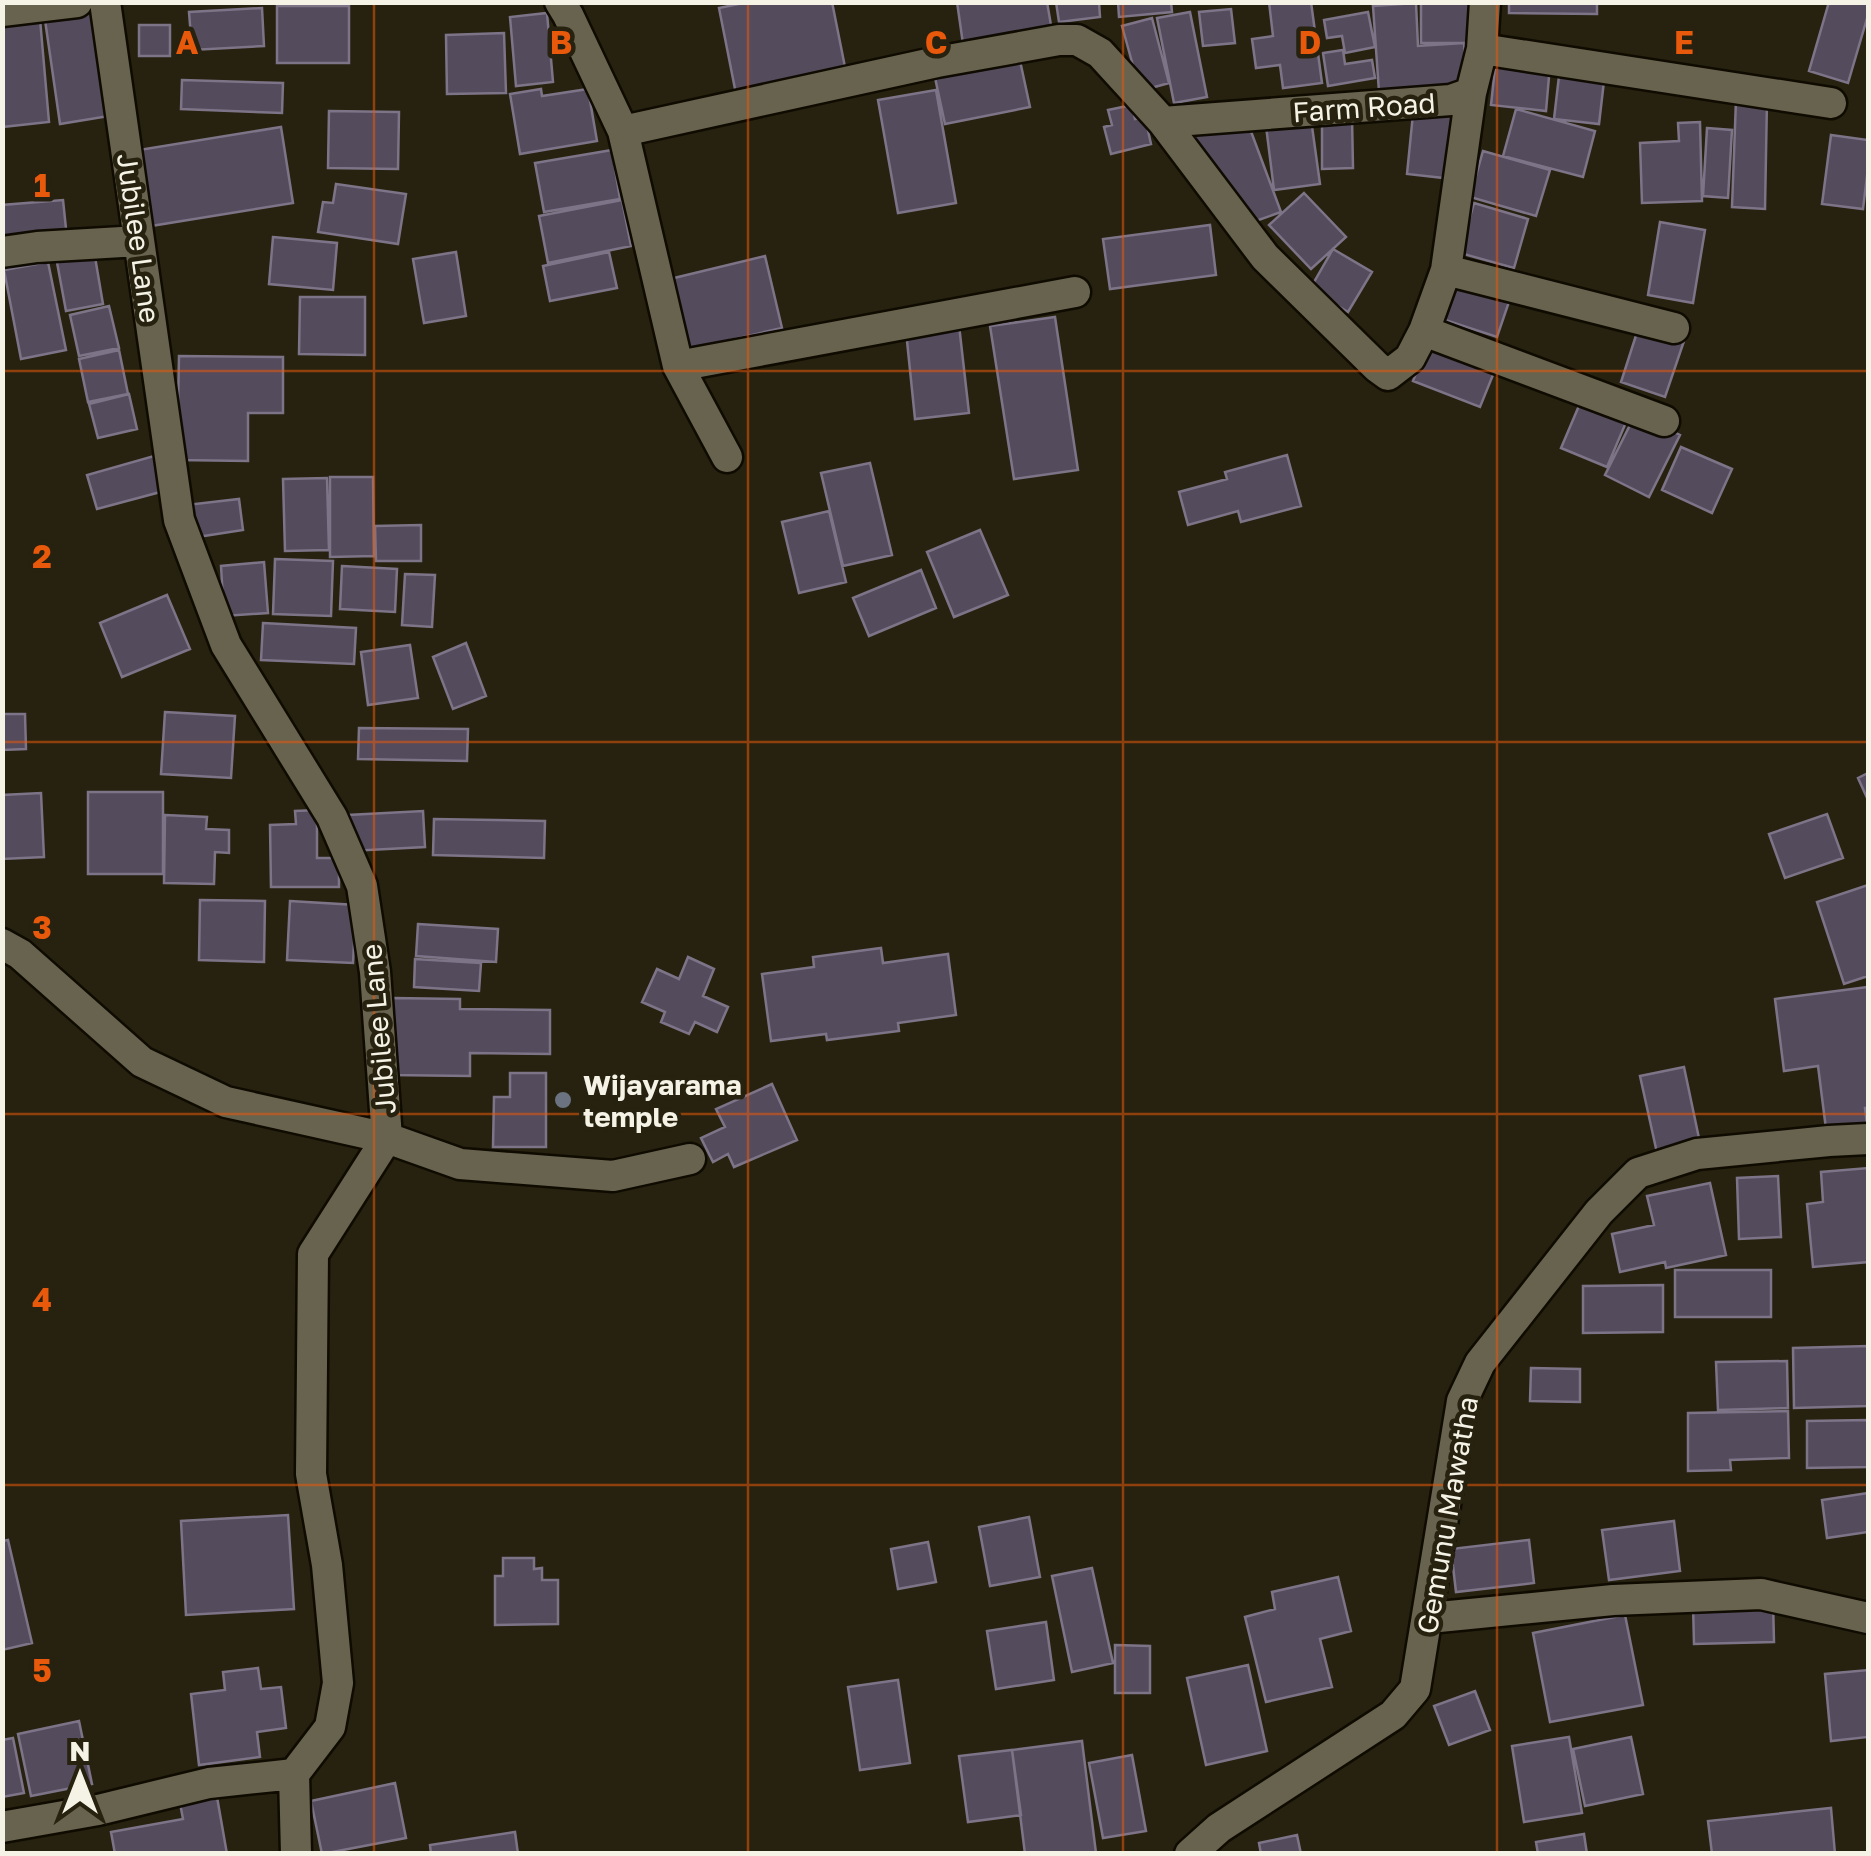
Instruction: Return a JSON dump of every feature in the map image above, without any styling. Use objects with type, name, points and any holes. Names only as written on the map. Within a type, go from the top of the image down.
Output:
[{"type":"street","points":[[2,11],[77,2]]},
{"type":"street","name":"Jubilee Lane","points":[[106,2],[179,520],[226,645],[332,816],[362,886],[376,972],[388,1138],[313,1254],[311,1474],[327,1565],[338,1682],[330,1726],[294,1774]]},
{"type":"street","points":[[560,2],[623,131],[678,366],[727,457]]},
{"type":"street","name":"Farm Road","points":[[1163,122],[1451,100],[1471,93],[1482,49],[1484,2]]},
{"type":"street","points":[[623,131],[937,62],[1077,40],[1100,53],[1163,122],[1265,258],[1388,375],[1410,358],[1446,270],[1471,93]]},
{"type":"street","points":[[1482,49],[1830,103]]},
{"type":"street","points":[[2,252],[139,241]]},
{"type":"street","points":[[1446,270],[1674,328]]},
{"type":"street","points":[[678,366],[1075,292]]},
{"type":"street","points":[[1424,330],[1664,421]]},
{"type":"street","points":[[2,944],[20,954],[142,1062],[226,1102],[388,1138],[460,1164],[613,1176],[690,1158]]},
{"type":"street","name":"Gemunu Mawatha","points":[[1190,1854],[1219,1828],[1394,1715],[1416,1689],[1462,1401],[1480,1363],[1599,1212],[1638,1173],[1697,1154],[1868,1140]]},
{"type":"street","points":[[1428,1618],[1614,1600],[1761,1594],[1868,1618]]},
{"type":"street","points":[[2,1827],[98,1810],[209,1783],[294,1774],[296,1854]]},
{"type":"building","points":[[748,2],[832,2],[846,72],[736,94],[719,8]]},
{"type":"building","points":[[957,2],[1047,2],[1052,31],[963,44]]},
{"type":"building","points":[[1056,2],[1099,2],[1100,17],[1059,22]]},
{"type":"building","points":[[1118,2],[1171,2],[1172,12],[1119,17]]},
{"type":"building","points":[[1269,2],[1311,2],[1322,83],[1283,88],[1280,65],[1256,68],[1252,39],[1273,36]]},
{"type":"building","points":[[1421,2],[1470,2],[1471,43],[1421,43]]},
{"type":"building","points":[[1509,2],[1597,2],[1597,14],[1509,13]]},
{"type":"building","points":[[1829,2],[1868,2],[1868,15],[1848,83],[1809,71]]},
{"type":"building","points":[[1416,3],[1418,46],[1464,43],[1467,87],[1379,92],[1373,6]]},
{"type":"building","points":[[277,6],[349,6],[349,63],[277,63]]},
{"type":"building","points":[[262,8],[264,46],[192,50],[189,12]]},
{"type":"building","points":[[1231,9],[1235,43],[1203,46],[1199,12]]},
{"type":"building","points":[[94,12],[109,116],[60,124],[45,20]]},
{"type":"building","points":[[1190,12],[1207,97],[1174,103],[1157,18]]},
{"type":"building","points":[[1368,12],[1375,47],[1345,53],[1342,36],[1327,38],[1324,20]]},
{"type":"building","points":[[547,13],[553,82],[516,86],[510,17]]},
{"type":"building","points":[[1152,18],[1169,83],[1140,91],[1122,26]]},
{"type":"building","points":[[40,19],[49,122],[2,127],[2,22]]},
{"type":"building","points":[[139,25],[170,25],[170,56],[139,56]]},
{"type":"building","points":[[504,33],[506,93],[447,94],[446,35]]},
{"type":"building","points":[[1343,50],[1345,64],[1372,60],[1375,78],[1328,86],[1323,53]]},
{"type":"building","points":[[1019,56],[1030,107],[945,124],[934,73]]},
{"type":"building","points":[[1496,59],[1550,65],[1546,111],[1491,105]]},
{"type":"building","points":[[1559,76],[1604,81],[1599,124],[1554,119]]},
{"type":"building","points":[[182,80],[283,83],[282,113],[181,109]]},
{"type":"building","points":[[541,89],[542,96],[588,89],[597,141],[520,154],[510,94]]},
{"type":"building","points":[[936,90],[956,203],[898,213],[878,100]]},
{"type":"building","points":[[1736,100],[1767,100],[1765,209],[1732,207]]},
{"type":"building","points":[[1414,104],[1461,109],[1453,179],[1407,174]]},
{"type":"building","points":[[1132,105],[1135,119],[1145,117],[1151,144],[1111,154],[1104,127],[1112,125],[1108,110]]},
{"type":"building","points":[[1516,109],[1595,131],[1583,177],[1503,156]]},
{"type":"building","points":[[329,111],[399,112],[398,169],[328,168]]},
{"type":"building","points":[[1322,117],[1352,117],[1353,168],[1322,169]]},
{"type":"building","points":[[1246,118],[1281,212],[1253,222],[1185,133]]},
{"type":"building","points":[[1311,119],[1320,184],[1274,190],[1266,126]]},
{"type":"building","points":[[1700,122],[1702,201],[1642,203],[1640,143],[1679,141],[1678,123]]},
{"type":"building","points":[[281,127],[293,203],[151,226],[139,150]]},
{"type":"building","points":[[1707,128],[1732,130],[1728,198],[1703,196]]},
{"type":"building","points":[[1831,135],[1868,140],[1863,209],[1822,204]]},
{"type":"building","points":[[612,150],[620,199],[544,212],[535,163]]},
{"type":"building","points":[[1483,151],[1550,170],[1536,216],[1470,197]]},
{"type":"building","points":[[336,184],[406,194],[398,244],[318,232],[323,202],[333,203]]},
{"type":"building","points":[[1304,193],[1346,237],[1311,269],[1269,225]]},
{"type":"building","points":[[63,200],[67,238],[2,243],[2,205]]},
{"type":"building","points":[[622,200],[631,246],[548,263],[539,216]]},
{"type":"building","points":[[1474,203],[1528,219],[1514,268],[1460,253]]},
{"type":"building","points":[[1660,222],[1705,230],[1693,303],[1648,295]]},
{"type":"building","points":[[1210,225],[1216,275],[1110,289],[1103,239]]},
{"type":"building","points":[[273,237],[337,243],[333,290],[269,284]]},
{"type":"building","points":[[1333,249],[1372,272],[1348,312],[1310,289]]},
{"type":"building","points":[[94,251],[103,304],[66,311],[56,257]]},
{"type":"building","points":[[456,252],[466,316],[424,323],[413,259]]},
{"type":"building","points":[[609,252],[617,288],[550,301],[543,266]]},
{"type":"building","points":[[765,256],[782,328],[687,350],[670,279]]},
{"type":"building","points":[[48,262],[66,350],[21,359],[4,270]]},
{"type":"building","points":[[1451,273],[1512,293],[1497,337],[1436,317]]},
{"type":"building","points":[[300,297],[365,297],[365,355],[299,354]]},
{"type":"building","points":[[109,306],[119,348],[79,356],[70,315]]},
{"type":"building","points":[[1055,317],[1078,470],[1014,479],[990,326]]},
{"type":"building","points":[[959,325],[969,413],[915,419],[906,331]]},
{"type":"building","points":[[1639,326],[1684,341],[1665,397],[1621,382]]},
{"type":"building","points":[[1429,339],[1497,365],[1480,407],[1413,381]]},
{"type":"building","points":[[119,350],[128,394],[88,402],[79,359]]},
{"type":"building","points":[[179,356],[283,357],[283,413],[248,413],[248,461],[177,460]]},
{"type":"building","points":[[129,394],[137,429],[98,438],[89,404]]},
{"type":"building","points":[[1584,394],[1630,413],[1607,467],[1561,448]]},
{"type":"building","points":[[1636,413],[1680,435],[1649,497],[1605,475]]},
{"type":"building","points":[[1681,447],[1732,469],[1712,513],[1662,490]]},
{"type":"building","points":[[1287,455],[1301,506],[1241,522],[1238,511],[1188,525],[1179,492],[1227,479],[1225,472]]},
{"type":"building","points":[[154,456],[164,491],[97,509],[87,475]]},
{"type":"building","points":[[870,463],[892,555],[843,566],[821,473]]},
{"type":"building","points":[[330,477],[373,477],[374,556],[330,557]]},
{"type":"building","points":[[327,478],[329,550],[285,551],[283,479]]},
{"type":"building","points":[[239,499],[243,530],[191,538],[186,505]]},
{"type":"building","points":[[829,511],[846,582],[799,593],[782,522]]},
{"type":"building","points":[[421,525],[421,561],[376,561],[375,526]]},
{"type":"building","points":[[980,530],[1008,595],[954,617],[927,552]]},
{"type":"building","points":[[275,559],[333,561],[331,616],[273,614]]},
{"type":"building","points":[[264,562],[268,613],[224,616],[221,566]]},
{"type":"building","points":[[342,566],[397,569],[395,612],[340,609]]},
{"type":"building","points":[[921,570],[936,608],[869,636],[853,598]]},
{"type":"building","points":[[405,574],[435,575],[432,627],[402,625]]},
{"type":"building","points":[[167,595],[190,649],[122,677],[100,623]]},
{"type":"building","points":[[263,623],[356,628],[354,664],[261,660]]},
{"type":"building","points":[[466,643],[486,696],[453,709],[433,657]]},
{"type":"building","points":[[410,645],[418,698],[368,705],[361,652]]},
{"type":"building","points":[[165,712],[235,716],[231,778],[161,774]]},
{"type":"building","points":[[2,714],[25,714],[26,749],[2,750]]},
{"type":"building","points":[[359,728],[468,729],[467,761],[358,759]]},
{"type":"building","points":[[1868,773],[1868,800],[1858,778]]},
{"type":"building","points":[[88,792],[163,792],[163,874],[88,874]]},
{"type":"building","points":[[41,793],[44,857],[2,859],[2,795]]},
{"type":"building","points":[[317,810],[317,858],[339,858],[339,887],[271,887],[270,825],[296,824],[295,811]]},
{"type":"building","points":[[423,811],[425,847],[350,851],[348,815]]},
{"type":"building","points":[[1827,814],[1843,858],[1785,878],[1769,834]]},
{"type":"building","points":[[165,815],[207,817],[206,829],[229,830],[229,853],[215,852],[214,884],[164,883]]},
{"type":"building","points":[[434,819],[545,821],[544,858],[433,855]]},
{"type":"building","points":[[1868,885],[1868,976],[1844,984],[1817,902]]},
{"type":"building","points":[[200,900],[265,901],[264,962],[199,960]]},
{"type":"building","points":[[290,901],[356,905],[353,963],[287,960]]},
{"type":"building","points":[[418,924],[498,929],[496,962],[416,956]]},
{"type":"building","points":[[881,948],[883,963],[948,954],[956,1015],[898,1023],[899,1031],[827,1040],[826,1034],[771,1041],[762,974],[814,967],[813,957]]},
{"type":"building","points":[[688,957],[714,969],[703,996],[728,1007],[717,1032],[695,1022],[689,1034],[661,1022],[665,1012],[642,1002],[657,969],[679,979]]},
{"type":"building","points":[[415,959],[481,963],[479,991],[414,987]]},
{"type":"building","points":[[1868,987],[1867,1124],[1826,1129],[1818,1066],[1784,1071],[1775,999]]},
{"type":"building","points":[[392,998],[460,999],[460,1009],[550,1010],[550,1054],[470,1053],[470,1076],[390,1075]]},
{"type":"building","points":[[1684,1067],[1700,1143],[1657,1153],[1640,1076]]},
{"type":"building","points":[[510,1073],[546,1073],[546,1147],[493,1147],[494,1097],[510,1097]]},
{"type":"building","points":[[772,1084],[797,1140],[734,1167],[728,1154],[713,1162],[701,1138],[725,1127],[716,1109]]},
{"type":"building","points":[[1868,1168],[1868,1262],[1813,1267],[1807,1204],[1823,1202],[1821,1172]]},
{"type":"building","points":[[1778,1176],[1781,1237],[1739,1239],[1737,1178]]},
{"type":"building","points":[[1710,1183],[1726,1255],[1666,1268],[1665,1262],[1620,1272],[1612,1234],[1654,1225],[1647,1196]]},
{"type":"building","points":[[1675,1270],[1771,1270],[1771,1317],[1675,1317]]},
{"type":"building","points":[[1663,1285],[1663,1332],[1583,1333],[1583,1286]]},
{"type":"building","points":[[1868,1346],[1868,1406],[1794,1408],[1793,1348]]},
{"type":"building","points":[[1787,1361],[1788,1408],[1718,1410],[1716,1362]]},
{"type":"building","points":[[1531,1368],[1580,1369],[1580,1402],[1530,1401]]},
{"type":"building","points":[[1788,1411],[1789,1458],[1730,1460],[1731,1470],[1688,1471],[1688,1413]]},
{"type":"building","points":[[1868,1420],[1868,1467],[1807,1468],[1807,1421]]},
{"type":"building","points":[[1868,1493],[1868,1532],[1827,1538],[1822,1500]]},
{"type":"building","points":[[288,1515],[294,1609],[186,1615],[181,1521]]},
{"type":"building","points":[[1029,1517],[1040,1577],[990,1586],[979,1527]]},
{"type":"building","points":[[1674,1521],[1680,1571],[1609,1580],[1602,1530]]},
{"type":"building","points":[[8,1540],[32,1643],[2,1650],[2,1541]]},
{"type":"building","points":[[1529,1540],[1534,1583],[1456,1592],[1451,1549]]},
{"type":"building","points":[[928,1542],[936,1582],[898,1589],[891,1549]]},
{"type":"building","points":[[503,1558],[534,1558],[534,1569],[542,1568],[542,1580],[558,1580],[558,1624],[495,1625],[495,1576],[503,1576]]},
{"type":"building","points":[[1092,1568],[1113,1663],[1072,1672],[1052,1576]]},
{"type":"building","points":[[1338,1577],[1351,1631],[1320,1639],[1332,1687],[1266,1702],[1245,1617],[1275,1609],[1272,1592]]},
{"type":"building","points":[[1773,1601],[1774,1642],[1694,1644],[1693,1604]]},
{"type":"building","points":[[1625,1615],[1643,1705],[1550,1722],[1533,1633]]},
{"type":"building","points":[[1046,1622],[1054,1680],[996,1689],[987,1631]]},
{"type":"building","points":[[1115,1645],[1150,1646],[1150,1693],[1115,1693]]},
{"type":"building","points":[[1248,1665],[1267,1751],[1206,1765],[1187,1678]]},
{"type":"building","points":[[258,1668],[261,1689],[281,1687],[286,1728],[257,1732],[260,1757],[199,1765],[191,1694],[225,1690],[223,1672]]},
{"type":"building","points":[[1868,1670],[1868,1737],[1831,1741],[1825,1674]]},
{"type":"building","points":[[898,1680],[910,1763],[860,1770],[848,1687]]},
{"type":"building","points":[[1475,1691],[1490,1730],[1449,1745],[1434,1706]]},
{"type":"building","points":[[79,1721],[92,1784],[31,1796],[18,1734]]},
{"type":"building","points":[[1569,1737],[1582,1813],[1524,1822],[1512,1746]]},
{"type":"building","points":[[1631,1737],[1643,1794],[1585,1806],[1573,1749]]},
{"type":"building","points":[[13,1738],[24,1793],[2,1797],[2,1740]]},
{"type":"building","points":[[1082,1741],[1096,1853],[1025,1854],[1012,1750]]},
{"type":"building","points":[[1012,1750],[1021,1815],[968,1822],[959,1756]]},
{"type":"building","points":[[1132,1755],[1146,1831],[1103,1838],[1089,1763]]},
{"type":"building","points":[[395,1783],[406,1838],[322,1854],[311,1801]]},
{"type":"building","points":[[217,1797],[227,1854],[115,1854],[111,1832],[183,1819],[180,1803]]},
{"type":"building","points":[[1831,1808],[1835,1854],[1712,1854],[1708,1821]]},
{"type":"building","points":[[515,1832],[518,1854],[431,1854],[430,1845]]},
{"type":"building","points":[[1584,1834],[1587,1854],[1538,1854],[1536,1842]]},
{"type":"building","points":[[1297,1835],[1301,1854],[1261,1854],[1259,1843]]},
{"type":"place","name":"Wijayarama temple","points":[[563,1100]]}]
